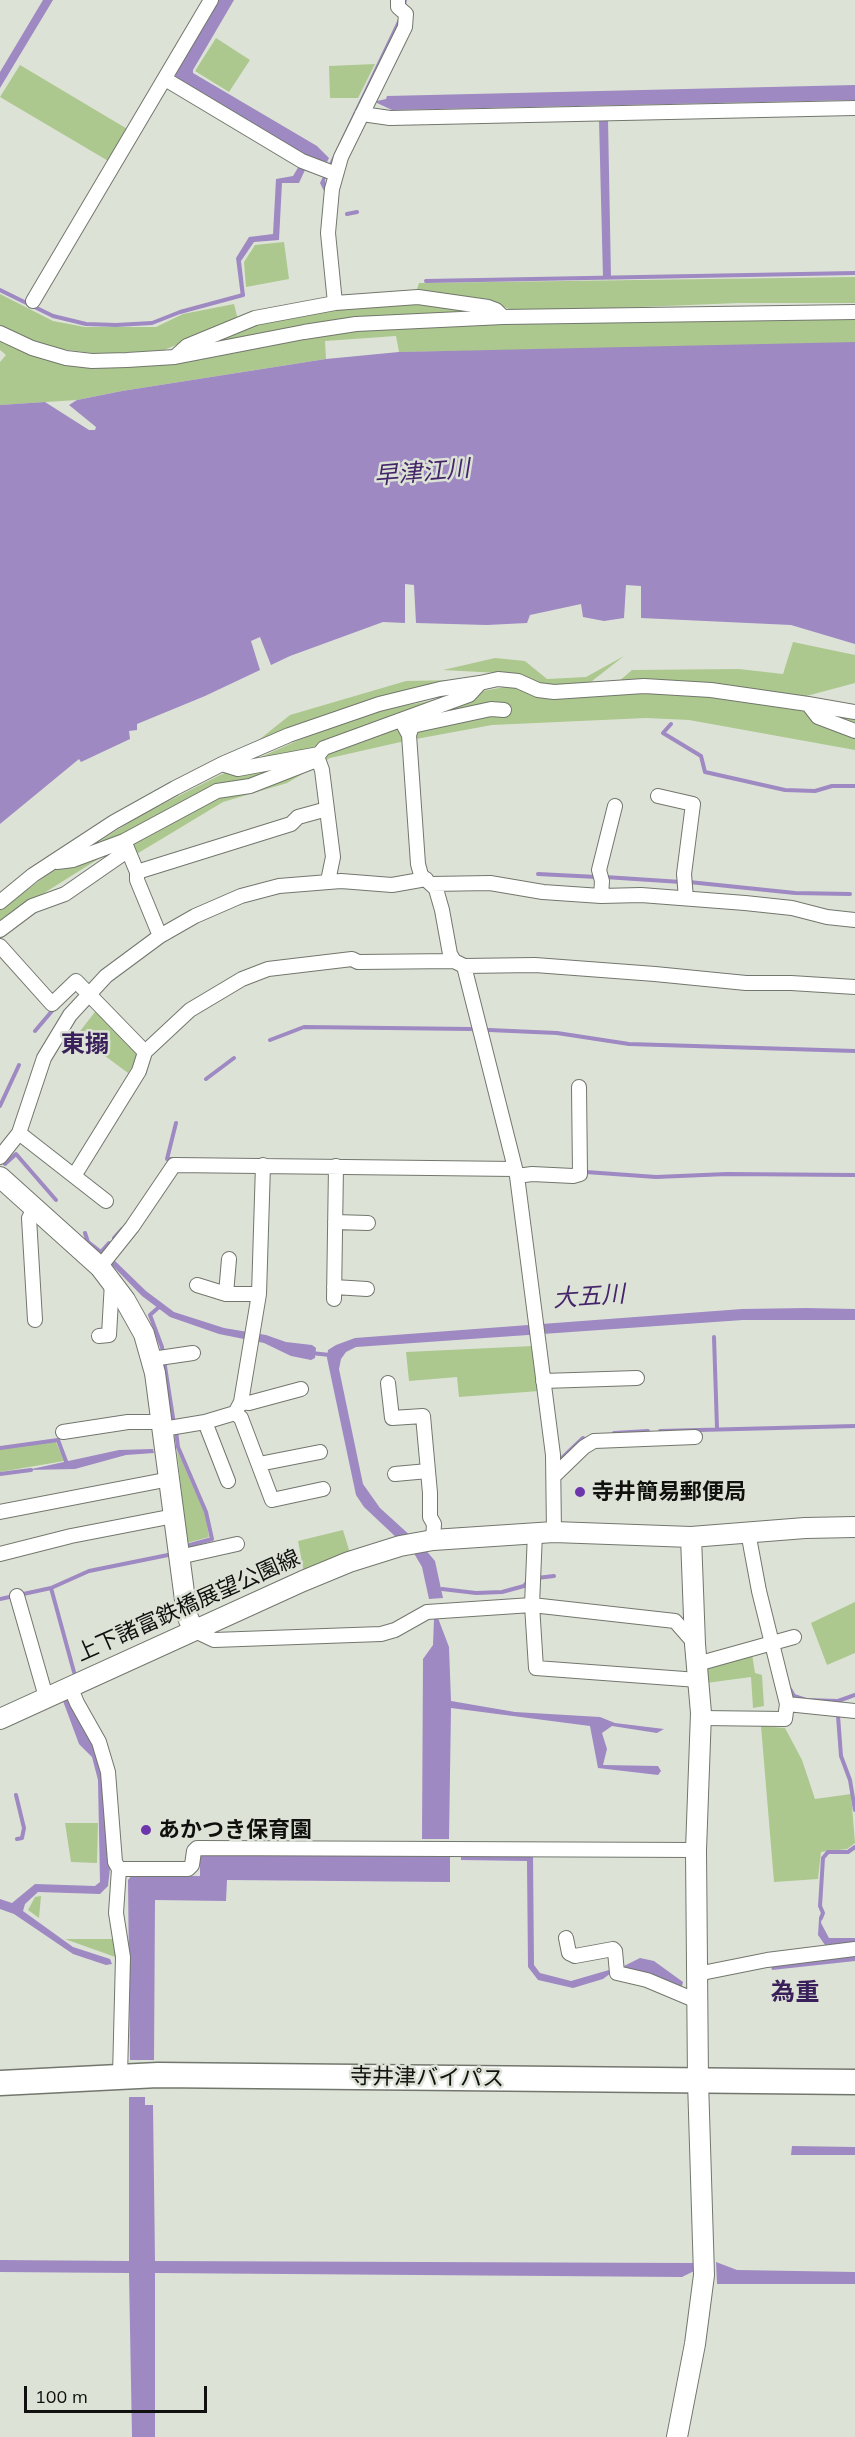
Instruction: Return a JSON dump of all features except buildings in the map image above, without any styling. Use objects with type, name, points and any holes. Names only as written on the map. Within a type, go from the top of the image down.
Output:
[{"type":"highway","name":"寺井津バイパス","points":[[0,2083],[158,2075],[855,2082]]},
{"type":"street","points":[[33,301],[211,0]]},
{"type":"street","points":[[335,303],[328,233],[331,172],[341,157],[405,27],[401,7]]},
{"type":"street","points":[[165,78],[302,161],[331,172]]},
{"type":"street","points":[[362,114],[390,118],[855,108]]},
{"type":"street","points":[[175,357],[187,345],[255,318],[335,303],[418,297],[488,307],[496,310],[503,317]]},
{"type":"street","points":[[0,333],[32,348],[66,358],[92,361],[175,357],[356,324],[503,317],[855,312]]},
{"type":"street","points":[[0,902],[52,863],[124,816],[222,764],[290,735],[379,704],[440,689],[498,679],[518,681],[538,690],[554,692],[644,686],[711,690],[855,712]]},
{"type":"street","points":[[0,930],[32,906],[65,894],[126,846],[217,791],[250,786],[319,756],[324,748],[469,695],[480,683]]},
{"type":"street","points":[[808,704],[818,717],[855,731]]},
{"type":"street","points":[[504,710],[491,709],[412,726],[409,735],[418,864],[421,875],[436,890],[450,954],[459,963],[516,1172],[555,1474],[532,1605],[536,1668],[698,1672],[794,1637]]},
{"type":"street","points":[[401,720],[409,735]]},
{"type":"street","points":[[222,764],[238,769],[319,756]]},
{"type":"street","points":[[319,756],[333,857],[328,881]]},
{"type":"street","points":[[658,796],[693,804],[685,888]]},
{"type":"street","points":[[602,884],[598,870],[615,806]]},
{"type":"street","points":[[137,872],[291,824],[298,817],[327,808]]},
{"type":"street","points":[[52,863],[126,846]]},
{"type":"street","points":[[126,846],[160,936]]},
{"type":"street","points":[[0,1157],[19,1133],[44,1058],[70,1015],[106,976],[160,936],[195,916],[241,896],[279,886],[328,881],[392,885],[428,881],[490,883],[543,892],[602,884],[641,895],[685,888],[792,908],[827,917],[855,920]]},
{"type":"street","points":[[0,946],[52,1005],[76,981],[88,996],[145,1052]]},
{"type":"street","points":[[74,1176],[139,1071],[145,1052],[166,1030],[216,993],[268,969],[352,958],[358,962],[536,965],[746,983],[855,987]]},
{"type":"street","points":[[99,1336],[109,1335],[107,1266],[174,1165],[336,1166],[573,1176],[580,1174],[579,1087]]},
{"type":"street","points":[[19,1133],[106,1201]]},
{"type":"street","points":[[263,1165],[259,1294],[255,1329],[238,1408],[272,1500],[323,1489]]},
{"type":"street","points":[[336,1166],[334,1293],[367,1289]]},
{"type":"street","points":[[0,1177],[107,1266],[144,1334],[161,1358],[169,1426],[170,1479],[174,1516],[187,1615],[193,1630],[214,1640],[381,1634],[395,1630],[427,1612],[442,1609],[532,1605],[675,1621],[695,1644]]},
{"type":"street","points":[[34,1320],[29,1218],[35,1208]]},
{"type":"street","points":[[335,1222],[368,1223]]},
{"type":"street","points":[[226,1294],[229,1259]]},
{"type":"street","points":[[197,1285],[226,1294],[259,1294]]},
{"type":"street","points":[[161,1358],[193,1353]]},
{"type":"street","points":[[543,1381],[637,1378]]},
{"type":"street","points":[[388,1383],[392,1418],[423,1416],[430,1517],[434,1524],[427,1541],[544,1533],[691,1537],[855,1527]]},
{"type":"street","points":[[63,1432],[128,1422],[169,1426],[205,1422],[249,1403],[301,1389]]},
{"type":"street","points":[[205,1422],[228,1481]]},
{"type":"street","points":[[555,1474],[584,1447],[594,1441],[695,1437]]},
{"type":"street","points":[[259,1464],[320,1452]]},
{"type":"street","points":[[395,1474],[428,1471]]},
{"type":"street","points":[[0,1512],[170,1479]]},
{"type":"street","points":[[0,1554],[71,1536],[174,1516]]},
{"type":"street","points":[[700,1718],[785,1719],[787,1704],[759,1591],[748,1532]]},
{"type":"street","points":[[677,2437],[695,2344],[704,2275],[697,2001],[696,1850],[700,1718],[691,1537]]},
{"type":"street","name":"上下諸富鉄橋展望公園線","points":[[0,1719],[193,1630],[349,1562],[400,1546],[427,1541]]},
{"type":"street","points":[[179,1557],[237,1544]]},
{"type":"street","points":[[17,1596],[46,1697]]},
{"type":"street","points":[[70,1686],[104,1753],[108,1772],[115,1862],[119,1869],[117,1913],[123,1962],[120,2076]]},
{"type":"street","points":[[787,1704],[855,1711]]},
{"type":"street","points":[[119,1869],[188,1869],[192,1865],[194,1851],[197,1848],[436,1847],[696,1850]]},
{"type":"street","points":[[566,1938],[569,1953],[575,1956],[613,1949],[617,1973],[647,1980],[697,2001]]},
{"type":"street","points":[[697,1974],[767,1960],[855,1949]]},
{"type":"green space","points":[[216,38],[250,60],[229,92],[195,71]]},
{"type":"green space","points":[[375,64],[358,98],[330,98],[329,66]]},
{"type":"green space","points":[[20,65],[129,130],[110,162],[0,97]]},
{"type":"green space","points":[[284,242],[289,279],[246,287],[244,262],[255,245]]},
{"type":"green space","points":[[855,277],[855,303],[739,303],[517,312],[499,305],[417,289],[419,283]]},
{"type":"green space","points":[[0,294],[53,321],[85,327],[156,327],[183,314],[234,304],[238,320],[164,350],[99,354],[39,346],[0,325]]},
{"type":"green space","points":[[426,302],[489,314],[201,348],[259,320],[355,306]]},
{"type":"green space","points":[[855,318],[855,350],[660,348],[399,352],[396,336],[325,341],[326,359],[77,400],[0,405],[0,362],[6,355],[0,350],[0,340],[37,356],[70,365],[113,367],[325,334],[420,326]]},
{"type":"green space","points":[[793,642],[855,655],[855,683],[799,698],[617,683],[632,670],[739,669],[783,674]]},
{"type":"green space","points":[[624,656],[587,685],[548,688],[518,674],[443,670],[495,658],[525,661],[547,679],[586,677]]},
{"type":"green space","points":[[459,680],[255,743],[290,715],[406,681]]},
{"type":"green space","points":[[510,686],[708,695],[855,717],[855,750],[689,720],[646,718],[492,725],[405,741],[330,758],[287,783],[223,802],[135,855],[111,851],[25,905],[0,926],[0,910],[46,876],[139,816],[218,776],[299,740],[376,711]]},
{"type":"green space","points":[[98,1008],[142,1052],[128,1073],[77,1035]]},
{"type":"green space","points":[[533,1346],[539,1391],[459,1397],[457,1377],[409,1381],[406,1352]]},
{"type":"green space","points":[[56,1442],[64,1461],[0,1472],[0,1449]]},
{"type":"green space","points":[[177,1450],[205,1514],[209,1537],[187,1543]]},
{"type":"green space","points":[[343,1530],[350,1553],[304,1573],[298,1541]]},
{"type":"green space","points":[[855,1602],[855,1653],[827,1665],[811,1623]]},
{"type":"green space","points":[[752,1654],[755,1673],[762,1675],[764,1706],[753,1708],[751,1677],[706,1683],[706,1667]]},
{"type":"green space","points":[[761,1726],[785,1728],[802,1760],[815,1799],[851,1794],[855,1843],[847,1849],[821,1852],[818,1879],[774,1882]]},
{"type":"green space","points":[[65,1823],[98,1823],[97,1863],[71,1862]]},
{"type":"green space","points":[[41,1896],[39,1918],[28,1910],[35,1897]]},
{"type":"green space","points":[[65,1939],[113,1939],[118,1958]]},
{"type":"water","points":[[43,0],[53,0],[0,88],[0,72]]},
{"type":"water","points":[[218,0],[234,0],[193,73],[317,146],[329,158],[327,162],[308,158],[176,78],[175,73]]},
{"type":"water","points":[[404,0],[407,0],[403,19],[325,180],[327,189],[324,191],[320,183],[400,15]]},
{"type":"water","points":[[855,85],[855,100],[392,110],[377,103],[377,101],[386,99],[387,96]]},
{"type":"water","points":[[608,119],[611,278],[603,278],[599,120]]},
{"type":"water","points":[[299,166],[305,170],[299,183],[282,183],[279,240],[254,242],[241,261],[245,296],[241,297],[236,258],[249,237],[273,234],[276,179],[293,176]]},
{"type":"water","name":"早津江川","points":[[855,342],[855,644],[791,625],[641,618],[641,586],[626,585],[624,618],[604,621],[583,617],[581,604],[530,615],[527,623],[487,625],[416,623],[414,585],[405,584],[405,623],[383,622],[271,665],[260,637],[251,641],[260,670],[137,724],[137,730],[129,731],[130,739],[81,762],[79,759],[0,824],[0,405],[45,402],[89,430],[95,430],[96,427],[69,405],[77,400],[122,391],[326,359],[399,352]]},
{"type":"water","points":[[113,1259],[146,1291],[174,1312],[224,1328],[266,1335],[286,1342],[312,1345],[316,1348],[315,1358],[311,1360],[291,1356],[264,1343],[219,1334],[170,1317],[142,1296],[110,1263]]},
{"type":"water","points":[[742,1309],[855,1309],[855,1320],[743,1320],[356,1347],[346,1352],[341,1359],[339,1369],[363,1484],[380,1508],[435,1561],[443,1598],[429,1599],[422,1567],[415,1555],[364,1507],[356,1495],[327,1358],[328,1350],[336,1345],[355,1338]]},
{"type":"water","points":[[153,1449],[154,1453],[126,1455],[75,1469],[27,1470],[119,1450]]},
{"type":"water","points":[[438,1618],[449,1647],[451,1701],[515,1712],[600,1717],[615,1723],[664,1729],[657,1733],[612,1726],[602,1733],[607,1749],[603,1765],[658,1766],[661,1771],[658,1775],[598,1768],[590,1726],[451,1708],[449,1839],[422,1839],[423,1659],[433,1645],[434,1619]]},
{"type":"water","points":[[69,1699],[95,1746],[102,1770],[110,1868],[108,1886],[100,1894],[38,1892],[25,1904],[23,1911],[73,1947],[110,1959],[112,1964],[106,1965],[73,1954],[14,1914],[0,1909],[0,1899],[12,1903],[35,1884],[95,1886],[100,1882],[98,1780],[92,1757],[79,1744],[63,1701]]},
{"type":"water","points":[[533,1853],[534,1965],[540,1973],[571,1981],[609,1970],[611,1973],[603,1979],[573,1988],[538,1980],[528,1967],[527,1861],[461,1860],[461,1855]]},
{"type":"water","points":[[200,1855],[450,1855],[450,1882],[227,1880],[226,1901],[155,1900],[154,2060],[130,2060],[128,1880],[132,1875],[200,1876]]},
{"type":"water","points":[[823,1913],[821,1923],[829,1938],[855,1938],[855,1942],[825,1945],[818,1935],[819,1919]]},
{"type":"water","points":[[855,1956],[855,1961],[772,1970],[771,1966]]},
{"type":"water","points":[[640,1958],[654,1961],[683,1982],[681,1990],[623,1970],[622,1967]]},
{"type":"water","points":[[129,2097],[145,2097],[145,2105],[153,2105],[155,2261],[694,2263],[694,2271],[682,2277],[155,2273],[155,2437],[132,2437],[129,2273],[0,2272],[0,2260],[129,2261]]},
{"type":"water","points":[[792,2146],[855,2147],[855,2155],[791,2155]]},
{"type":"water","points":[[716,2262],[737,2270],[855,2272],[855,2284],[717,2284]]},
{"type":"waterway","points":[[347,214],[357,212]]},
{"type":"waterway","points":[[426,281],[855,273]]},
{"type":"waterway","points":[[0,290],[53,316],[86,324],[116,325],[152,323],[180,312],[243,295]]},
{"type":"waterway","points":[[671,724],[663,733],[701,756],[705,772],[785,790],[815,791],[832,786],[855,786]]},
{"type":"waterway","points":[[538,874],[597,877]]},
{"type":"waterway","points":[[605,877],[681,882]]},
{"type":"waterway","points":[[689,882],[795,893],[850,894]]},
{"type":"waterway","points":[[35,1031],[52,1011]]},
{"type":"waterway","points":[[270,1040],[304,1027],[471,1029]]},
{"type":"waterway","points":[[489,1030],[557,1033],[629,1044],[855,1051]]},
{"type":"waterway","points":[[206,1079],[234,1058]]},
{"type":"waterway","points":[[0,1106],[19,1065]]},
{"type":"waterway","points":[[175,1159],[167,1159],[176,1123]]},
{"type":"waterway","points":[[5,1164],[16,1154],[56,1200]]},
{"type":"waterway","points":[[586,1172],[656,1177],[727,1174],[855,1175]]},
{"type":"waterway","points":[[114,1238],[122,1229]]},
{"type":"waterway","points":[[85,1233],[88,1242],[106,1256]]},
{"type":"waterway","points":[[101,1252],[109,1243]]},
{"type":"waterway","points":[[159,1307],[150,1315],[162,1347],[174,1424]]},
{"type":"waterway","points":[[714,1337],[717,1428]]},
{"type":"waterway","points":[[311,1353],[330,1355]]},
{"type":"waterway","points":[[660,1431],[855,1426]]},
{"type":"waterway","points":[[176,1431],[178,1447],[206,1512],[212,1539],[190,1545]]},
{"type":"waterway","points":[[614,1433],[648,1431]]},
{"type":"waterway","points":[[562,1458],[583,1438]]},
{"type":"waterway","points":[[0,1448],[58,1440],[67,1464]]},
{"type":"waterway","points":[[0,1474],[31,1470]]},
{"type":"waterway","points":[[0,1599],[51,1588],[89,1571],[168,1555]]},
{"type":"waterway","points":[[537,1578],[554,1576]]},
{"type":"waterway","points":[[442,1589],[476,1593],[502,1592],[524,1586],[528,1581]]},
{"type":"waterway","points":[[51,1588],[74,1672]]},
{"type":"waterway","points":[[790,1689],[794,1696],[806,1700],[838,1701],[855,1695]]},
{"type":"waterway","points":[[838,1716],[841,1756],[850,1780],[855,1810]]},
{"type":"waterway","points":[[16,1795],[24,1828],[22,1838],[17,1839]]},
{"type":"waterway","points":[[821,1918],[823,1913],[820,1906],[823,1858],[828,1852],[848,1852],[855,1847]]},
{"type":"place","name":"寺井簡易郵便局","points":[[580,1492]]},
{"type":"place","name":"あかつき保育園","points":[[146,1830]]},
{"type":"district","name":"東搦","points":[[85,1045]]},
{"type":"district","name":"為重","points":[[795,1993]]},
{"type":"water label","name":"大五川","points":[[589,1297]]}]
